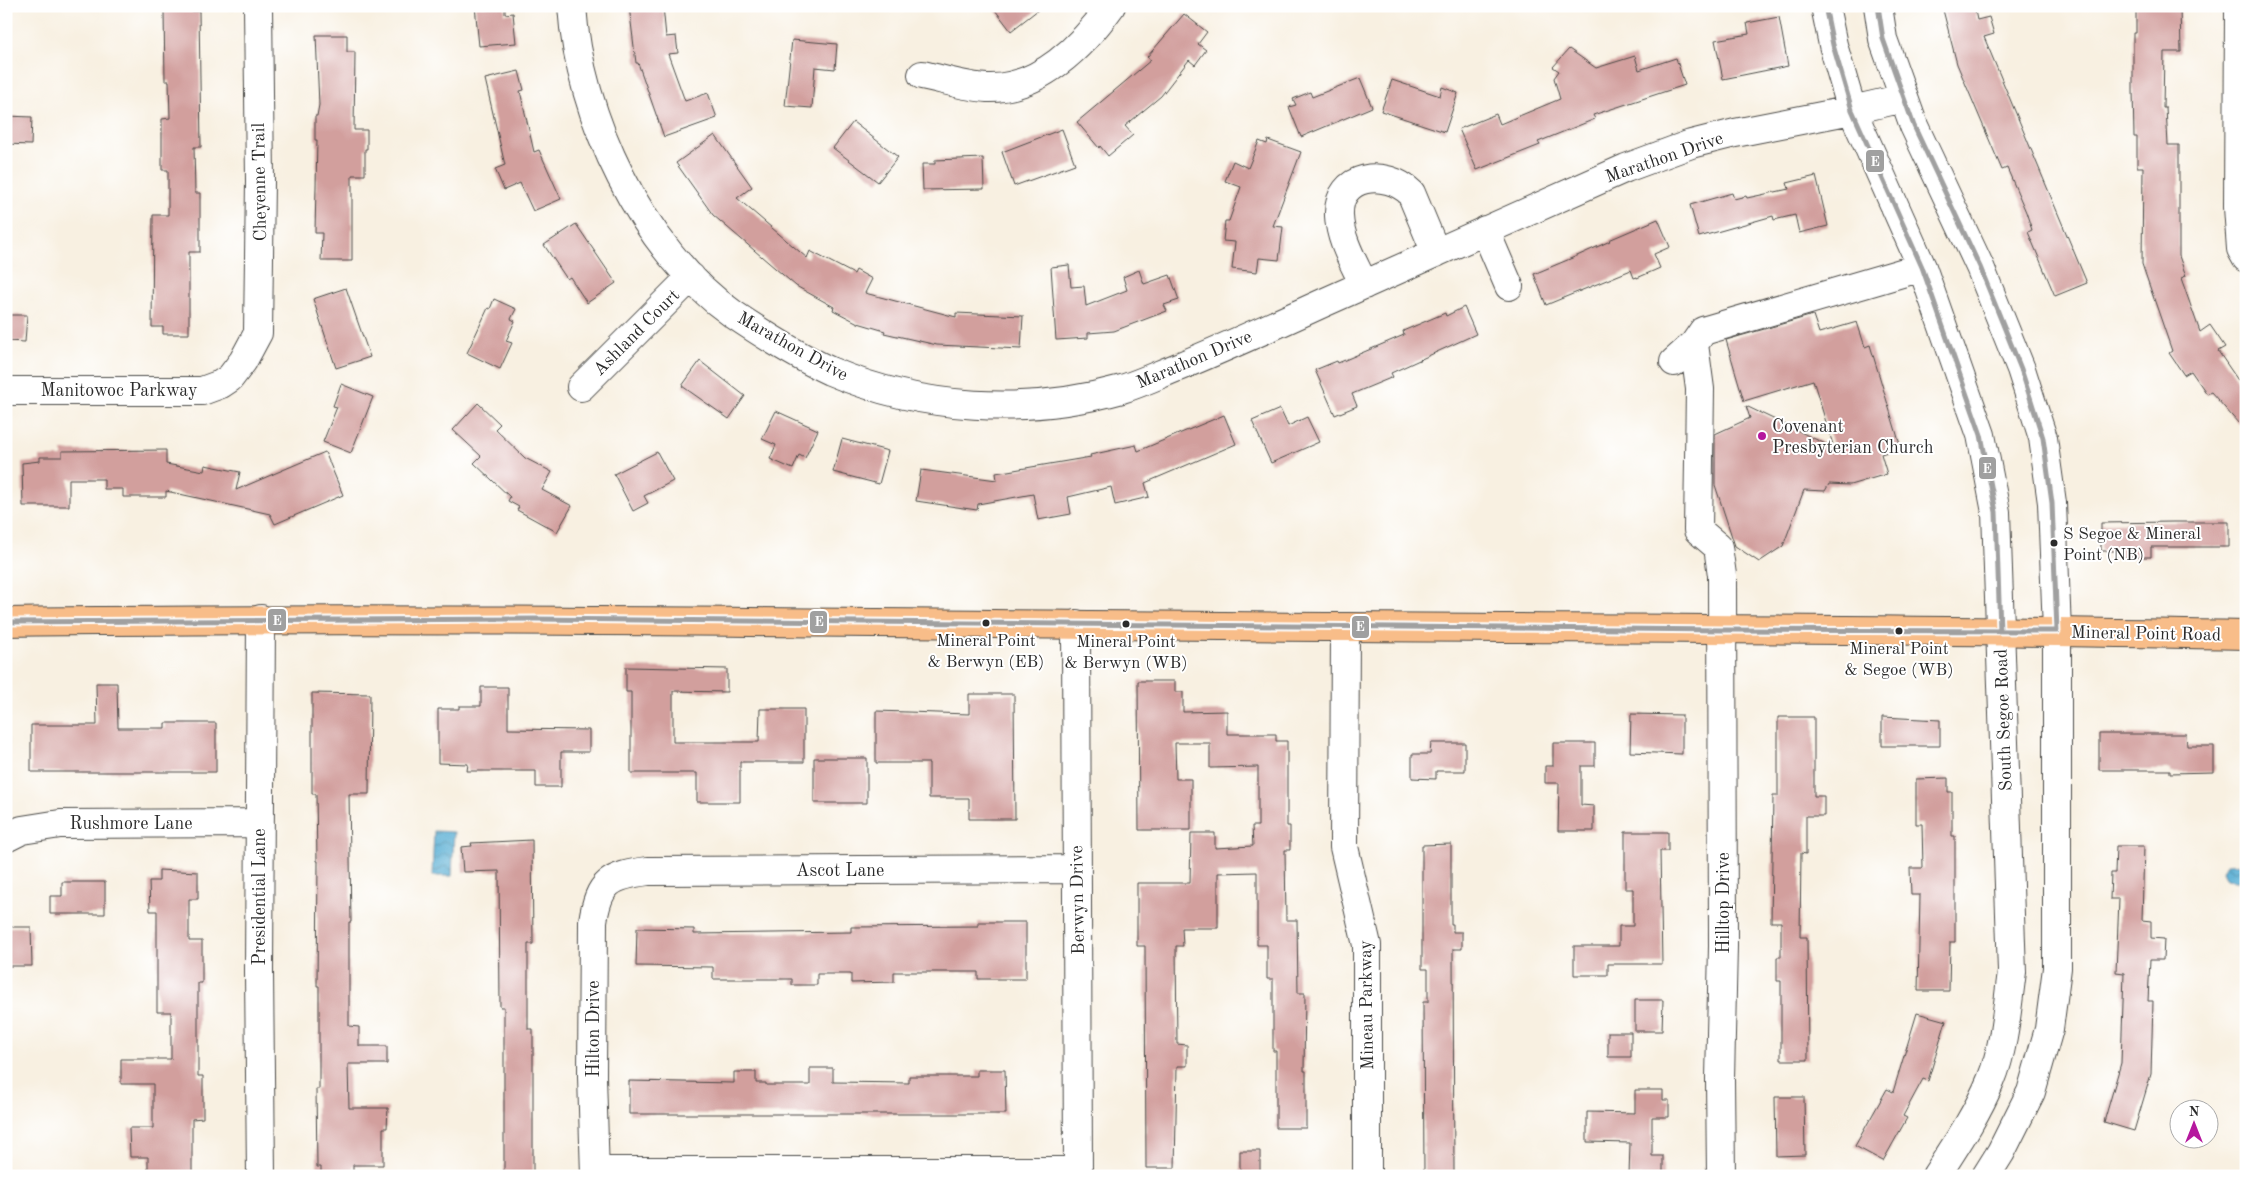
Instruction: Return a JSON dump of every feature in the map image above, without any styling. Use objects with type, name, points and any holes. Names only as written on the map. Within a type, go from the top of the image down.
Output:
[{"type":"main road","name":"Mineral Point Road","points":[[6,622],[261,619],[2057,631],[2246,635]]},
{"type":"street","name":"Cheyenne Trail","points":[[247,355],[258,333],[260,181],[258,6]]},
{"type":"street","name":"Marathon Drive","points":[[572,6],[578,58],[598,126],[618,172],[649,224],[674,259],[690,277],[711,298],[761,333],[828,370],[870,386],[918,398],[967,405],[1018,406],[1079,399],[1124,388],[1219,350],[1626,168],[1691,144],[1904,98]]},
{"type":"street","points":[[922,75],[987,88],[1020,84],[1051,68],[1075,48],[1098,24],[1111,6]]},
{"type":"street","name":"South Segoe Road","points":[[1825,6],[1833,45],[1852,110],[1922,268],[1982,435],[1996,512],[2012,972],[2004,1032],[1992,1080],[1964,1132],[1936,1176]]},
{"type":"street","points":[[1878,6],[1883,39],[1914,126],[1980,267],[2021,369],[2043,438],[2052,503],[2057,631],[2057,968],[2049,1029],[2031,1092],[2001,1152],[1986,1176]]},
{"type":"street","points":[[2239,6],[2238,207],[2244,252]]},
{"type":"street","points":[[1364,285],[1348,248],[1339,213],[1347,190],[1367,178],[1385,178],[1405,187],[1411,193],[1436,253]]},
{"type":"street","points":[[1485,230],[1509,286]]},
{"type":"street","points":[[1674,362],[1694,344],[1703,331],[1922,268]]},
{"type":"street","name":"Ashland Court","points":[[581,387],[690,277]]},
{"type":"street","name":"Hilltop Drive","points":[[1694,344],[1700,389],[1698,530],[1718,547],[1722,575],[1721,1176]]},
{"type":"street","name":"Manitowoc Parkway","points":[[6,391],[202,392],[230,378],[247,355]]},
{"type":"street","name":"Presidential Lane","points":[[261,619],[259,823],[261,886],[259,972],[261,1176]]},
{"type":"street","name":"Berwyn Drive","points":[[1076,624],[1078,1174]]},
{"type":"street","name":"Mineau Parkway","points":[[1345,627],[1344,847],[1367,945],[1366,1176]]},
{"type":"street","name":"Rushmore Lane","points":[[6,838],[22,830],[60,824],[259,823]]},
{"type":"street","name":"Ascot Lane","points":[[606,884],[621,875],[648,871],[1076,870]]},
{"type":"street","name":"Hilton Drive","points":[[594,1174],[592,1076],[593,922],[596,902],[606,884]]},
{"type":"street","points":[[594,1174],[1078,1174]]},
{"type":"water","points":[[434,831],[454,832],[452,876],[432,876]]},
{"type":"water","points":[[2246,863],[2246,882],[2226,880],[2222,872],[2226,864]]},
{"type":"building","points":[[475,6],[505,6],[505,14],[513,13],[516,43],[479,46]]},
{"type":"building","points":[[629,6],[663,6],[666,37],[676,36],[678,53],[668,54],[685,101],[708,93],[717,118],[664,137],[638,63],[636,63]]},
{"type":"building","points":[[992,6],[1043,6],[1011,31]]},
{"type":"building","points":[[1942,6],[1974,6],[1977,20],[1989,17],[1994,34],[1984,37],[2087,283],[2055,296],[2028,232],[2032,230],[2026,212],[2007,168],[2002,170],[1957,64]]},
{"type":"building","points":[[2136,6],[2180,6],[2181,52],[2164,52],[2163,108],[2166,108],[2168,145],[2179,145],[2179,256],[2186,276],[2181,278],[2200,332],[2210,325],[2225,347],[2218,351],[2246,392],[2246,432],[2211,392],[2207,394],[2191,371],[2184,375],[2169,353],[2172,351],[2142,264],[2143,167],[2137,167],[2137,137],[2134,137],[2133,33],[2136,33]]},
{"type":"building","points":[[164,11],[199,11],[201,147],[194,147],[195,193],[200,193],[200,252],[189,252],[189,334],[163,334],[163,327],[152,327],[153,215],[168,215],[168,170],[162,170],[162,119],[170,118],[169,81],[165,81]]},
{"type":"building","points":[[1184,14],[1207,32],[1198,44],[1206,50],[1195,65],[1189,60],[1161,96],[1125,126],[1133,135],[1108,156],[1077,122],[1151,60],[1147,57]]},
{"type":"building","points":[[1779,17],[1788,66],[1723,79],[1715,40],[1749,34],[1747,23]]},
{"type":"building","points":[[316,35],[347,35],[347,52],[355,52],[354,130],[367,130],[367,149],[365,149],[365,175],[352,175],[352,261],[321,261],[322,233],[315,233],[317,140],[315,140],[315,116],[317,116],[319,105]]},
{"type":"building","points":[[792,40],[837,44],[835,69],[815,67],[812,108],[785,106]]},
{"type":"building","points":[[1569,49],[1596,68],[1635,56],[1639,70],[1676,58],[1685,85],[1593,115],[1595,119],[1538,142],[1540,145],[1477,170],[1459,129],[1496,114],[1500,124],[1560,99],[1554,78],[1559,71],[1553,67]]},
{"type":"building","points":[[519,71],[524,90],[520,91],[534,152],[539,150],[561,199],[533,211],[520,183],[504,190],[495,169],[505,165],[485,79]]},
{"type":"building","points":[[1360,78],[1372,107],[1301,137],[1289,107],[1296,105],[1293,99],[1310,92],[1312,97]]},
{"type":"building","points":[[1392,80],[1440,96],[1442,87],[1458,93],[1445,132],[1381,111]]},
{"type":"building","points":[[6,116],[32,117],[31,145],[6,144]]},
{"type":"building","points":[[853,122],[898,157],[878,182],[833,148]]},
{"type":"building","points":[[1062,129],[1075,164],[1014,186],[1002,152]]},
{"type":"building","points":[[715,135],[752,187],[737,198],[807,258],[810,251],[854,274],[856,270],[872,279],[865,293],[956,317],[956,313],[1023,316],[1021,349],[937,345],[884,333],[885,331],[858,323],[833,310],[834,307],[796,286],[713,215],[676,163]]},
{"type":"building","points":[[1268,140],[1301,152],[1273,226],[1283,227],[1279,260],[1259,258],[1257,272],[1232,269],[1235,242],[1223,241],[1225,221],[1229,221],[1241,187],[1225,181],[1233,161],[1248,168],[1259,141],[1267,144]]},
{"type":"building","points":[[983,158],[984,189],[923,190],[922,164],[935,164],[935,160]]},
{"type":"building","points":[[1816,176],[1828,226],[1799,233],[1795,215],[1774,220],[1773,216],[1699,237],[1690,205],[1732,193],[1734,199],[1789,189],[1787,183]]},
{"type":"building","points":[[1658,219],[1670,247],[1654,254],[1660,268],[1637,278],[1634,278],[1631,270],[1546,305],[1534,274]]},
{"type":"building","points":[[576,224],[616,283],[587,303],[570,277],[567,279],[544,245]]},
{"type":"building","points":[[1069,265],[1071,287],[1084,286],[1086,306],[1127,290],[1123,277],[1139,270],[1144,284],[1170,275],[1179,300],[1164,305],[1167,311],[1114,331],[1088,333],[1088,338],[1056,340],[1051,267]]},
{"type":"building","points":[[346,288],[370,357],[336,368],[313,299]]},
{"type":"building","points":[[494,299],[516,309],[511,319],[515,321],[506,341],[512,343],[500,369],[467,353]]},
{"type":"building","points":[[1464,307],[1476,334],[1391,373],[1393,377],[1352,394],[1357,406],[1335,415],[1315,370],[1337,361],[1338,363],[1404,335],[1403,331],[1445,313],[1446,316]]},
{"type":"building","points":[[6,315],[27,315],[25,342],[6,341]]},
{"type":"building","name":"Covenant Presbyterian Church","points":[[1813,315],[1819,333],[1857,322],[1865,347],[1870,345],[1901,448],[1881,454],[1887,474],[1850,485],[1829,484],[1825,491],[1804,490],[1783,546],[1759,562],[1735,546],[1715,485],[1715,434],[1750,418],[1746,406],[1834,448],[1813,380],[1744,401],[1726,340]]},
{"type":"building","points":[[700,361],[745,396],[729,419],[682,386]]},
{"type":"building","points":[[341,384],[373,397],[351,453],[323,442],[337,407],[333,406]]},
{"type":"building","points":[[478,403],[500,424],[495,429],[525,458],[552,472],[542,490],[572,506],[557,532],[517,510],[519,507],[508,501],[510,497],[474,463],[481,456],[453,430]]},
{"type":"building","points":[[1280,409],[1288,426],[1307,417],[1319,442],[1271,463],[1252,421]]},
{"type":"building","points":[[776,411],[818,430],[805,458],[799,455],[793,469],[770,459],[776,445],[762,439]]},
{"type":"building","points":[[1224,415],[1236,444],[1145,483],[1149,497],[1115,505],[1111,487],[1068,497],[1071,514],[1038,520],[1033,494],[978,504],[977,510],[916,501],[921,470],[997,480],[996,473],[1091,457],[1090,455],[1136,445],[1138,451]]},
{"type":"building","points":[[842,439],[888,451],[879,484],[833,472]]},
{"type":"building","points":[[166,450],[166,464],[204,471],[205,465],[240,472],[236,490],[325,452],[343,495],[275,524],[270,514],[166,491],[166,497],[123,497],[123,489],[104,489],[104,479],[69,479],[69,506],[23,506],[22,463],[40,461],[40,457],[62,457],[62,451]]},
{"type":"building","points":[[657,452],[673,481],[644,496],[648,503],[633,511],[614,474]]},
{"type":"building","points":[[2229,522],[2229,547],[2151,547],[2151,557],[2119,557],[2119,551],[2101,551],[2101,523]]},
{"type":"building","points":[[626,667],[727,669],[727,692],[673,691],[673,742],[759,742],[760,709],[804,709],[804,762],[740,762],[740,802],[697,802],[697,773],[631,773],[631,692],[626,692]]},
{"type":"building","points":[[1138,681],[1175,681],[1175,692],[1183,692],[1183,712],[1227,711],[1227,734],[1276,734],[1276,741],[1287,741],[1287,826],[1290,826],[1290,850],[1285,850],[1286,920],[1297,920],[1298,993],[1305,993],[1304,1071],[1306,1071],[1306,1128],[1276,1128],[1276,1051],[1273,1051],[1273,979],[1267,979],[1267,945],[1257,945],[1257,872],[1218,873],[1218,928],[1182,928],[1183,946],[1176,946],[1177,1044],[1187,1045],[1187,1066],[1177,1066],[1175,1168],[1146,1168],[1145,946],[1137,946],[1137,883],[1190,883],[1191,833],[1215,833],[1215,848],[1253,846],[1252,826],[1258,826],[1258,767],[1210,768],[1210,743],[1175,743],[1176,779],[1191,779],[1191,830],[1139,830]]},
{"type":"building","points":[[96,683],[117,683],[118,728],[165,728],[165,723],[216,723],[216,772],[31,772],[31,725],[97,725]]},
{"type":"building","points":[[481,687],[508,687],[508,729],[589,730],[589,752],[561,752],[561,787],[536,787],[536,771],[467,771],[468,764],[438,763],[438,709],[459,709],[459,706],[481,706]]},
{"type":"building","points":[[312,693],[370,694],[369,794],[349,794],[351,922],[349,922],[349,1026],[359,1027],[359,1046],[387,1046],[387,1064],[348,1064],[349,1108],[388,1108],[387,1128],[383,1128],[383,1165],[353,1165],[353,1176],[321,1176],[321,1167],[317,1167],[316,1089],[319,1089],[319,986],[317,986],[318,861],[316,794],[312,794]]},
{"type":"building","points":[[969,694],[1014,694],[1015,819],[969,819],[969,798],[929,798],[929,763],[876,763],[876,711],[969,714]]},
{"type":"building","points":[[1631,714],[1682,715],[1682,754],[1630,752]]},
{"type":"building","points":[[1778,717],[1814,717],[1814,796],[1824,796],[1824,816],[1806,816],[1806,854],[1801,853],[1800,937],[1807,937],[1808,1060],[1781,1060],[1781,981],[1777,981],[1777,957],[1781,957],[1781,922],[1771,922],[1773,796],[1778,796]]},
{"type":"building","points":[[1882,717],[1940,720],[1940,746],[1882,746]]},
{"type":"building","points":[[2099,734],[2186,734],[2187,746],[2214,746],[2214,772],[2170,773],[2170,770],[2099,770]]},
{"type":"building","points":[[1431,743],[1465,743],[1465,771],[1436,771],[1436,779],[1412,778],[1412,754],[1430,754]]},
{"type":"building","points":[[1553,743],[1595,743],[1595,766],[1581,766],[1581,805],[1594,806],[1594,831],[1558,831],[1559,783],[1545,783],[1545,766],[1553,766]]},
{"type":"building","points":[[814,758],[867,758],[867,803],[814,803]]},
{"type":"building","points":[[1948,778],[1948,792],[1952,792],[1952,836],[1955,836],[1955,942],[1950,942],[1949,991],[1918,991],[1920,895],[1911,895],[1910,868],[1923,868],[1922,824],[1916,824],[1916,779]]},
{"type":"building","points":[[1625,832],[1668,832],[1668,851],[1660,851],[1662,964],[1608,964],[1608,975],[1574,975],[1574,946],[1619,946],[1619,926],[1633,926],[1633,889],[1625,889]]},
{"type":"building","points":[[532,840],[533,944],[528,944],[528,1029],[533,1029],[533,1176],[504,1176],[504,1007],[500,1007],[499,871],[463,872],[461,847],[472,846],[471,843]]},
{"type":"building","points":[[1451,844],[1451,924],[1453,924],[1453,932],[1462,932],[1462,949],[1453,949],[1454,1176],[1424,1176],[1423,1002],[1428,1002],[1428,969],[1422,969],[1422,845]]},
{"type":"building","points":[[2116,846],[2144,846],[2142,920],[2151,921],[2151,938],[2164,939],[2163,960],[2150,960],[2148,1001],[2153,1001],[2151,1074],[2134,1131],[2104,1122],[2121,1063],[2124,973],[2116,972],[2119,899],[2110,899],[2111,873],[2115,873]]},
{"type":"building","points":[[159,870],[198,872],[198,899],[189,899],[189,941],[202,941],[202,983],[198,983],[198,1076],[203,1076],[203,1118],[192,1119],[192,1176],[148,1176],[148,1157],[130,1157],[129,1128],[153,1128],[153,1084],[121,1084],[121,1059],[171,1059],[171,1012],[157,1012],[157,911],[150,911],[149,881],[159,881]]},
{"type":"building","points":[[62,882],[105,882],[105,914],[50,914],[50,896],[62,896]]},
{"type":"building","points":[[978,922],[1026,922],[1026,979],[978,979],[978,972],[894,972],[894,982],[851,983],[851,974],[817,974],[817,985],[792,985],[792,979],[713,979],[713,967],[636,966],[637,928],[694,929],[694,934],[851,932],[851,927],[978,926]]},
{"type":"building","points":[[6,927],[31,927],[32,966],[6,966]]},
{"type":"building","points":[[1635,1000],[1663,1000],[1662,1031],[1635,1031]]},
{"type":"building","points":[[1917,1013],[1946,1021],[1928,1081],[1923,1079],[1903,1116],[1907,1118],[1883,1161],[1855,1146],[1887,1089],[1893,1092]]},
{"type":"building","points":[[1608,1032],[1631,1032],[1631,1057],[1608,1057]]},
{"type":"building","points":[[810,1068],[833,1068],[833,1082],[909,1083],[909,1076],[977,1076],[977,1070],[1005,1070],[1006,1114],[629,1114],[629,1081],[734,1083],[734,1072],[756,1072],[756,1083],[766,1083],[766,1085],[810,1085]]},
{"type":"building","points":[[1635,1090],[1663,1090],[1663,1100],[1669,1100],[1669,1117],[1652,1117],[1652,1156],[1663,1156],[1663,1176],[1629,1176],[1630,1143],[1587,1142],[1587,1112],[1635,1113]]},
{"type":"building","points":[[1775,1097],[1804,1097],[1805,1155],[1776,1156]]},
{"type":"building","points":[[1240,1151],[1260,1151],[1260,1173],[1240,1173]]},
{"type":"transit line","name":"E","points":[[1825,6],[1833,45],[1852,110],[1922,267],[1981,435],[1996,512],[2000,631]]},
{"type":"transit line","name":"E","points":[[6,622],[534,619],[1722,630],[2057,631],[2052,503],[2043,438],[2021,369],[1980,267],[1914,126],[1883,39],[1878,6]]},
{"type":"place","name":"Covenant Presbyterian Church","points":[[1762,436]]},
{"type":"place","name":"S Segoe & Mineral Point (NB)","points":[[2054,543]]},
{"type":"place","name":"Mineral Point & Berwyn (EB)","points":[[986,623]]},
{"type":"place","name":"Mineral Point & Berwyn (WB)","points":[[1126,624]]},
{"type":"place","name":"Mineral Point & Segoe (WB)","points":[[1899,631]]}]
